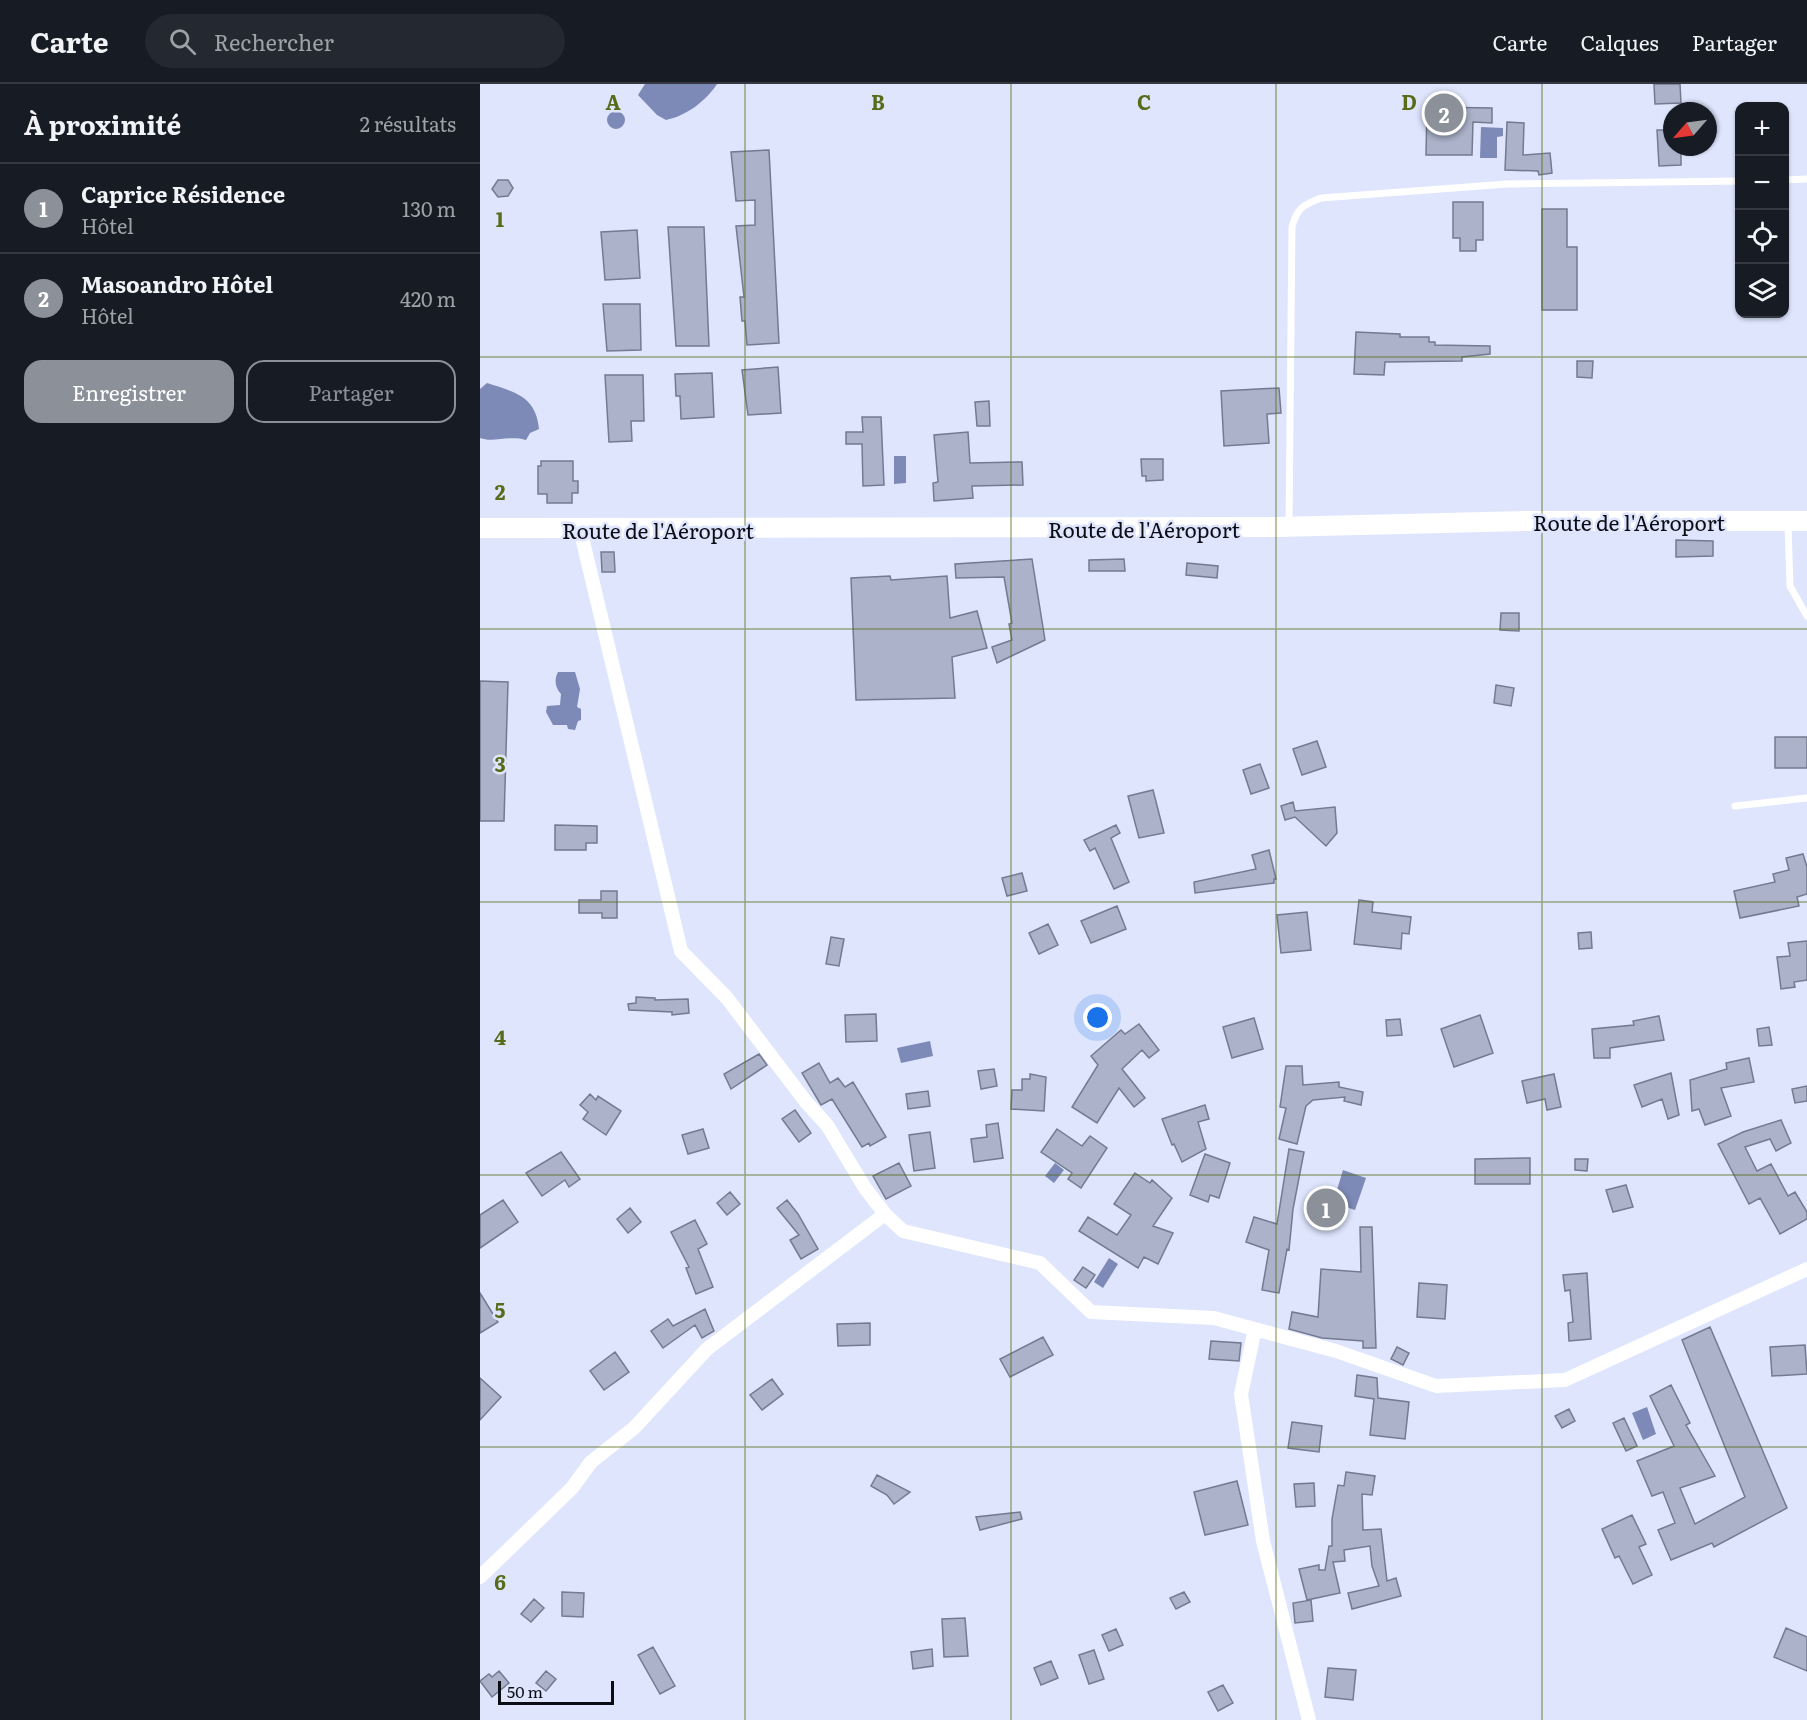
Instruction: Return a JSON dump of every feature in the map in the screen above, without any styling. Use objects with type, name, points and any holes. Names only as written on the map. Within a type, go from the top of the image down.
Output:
[{"type":"main road","name":"Route de l'Aéroport","points":[[480,528],[1289,527],[1528,521],[1798,522]]},
{"type":"street","points":[[580,529],[681,951],[727,998],[806,1102],[827,1125],[865,1188],[885,1214],[903,1231],[1040,1263],[1091,1312],[1214,1318],[1336,1352],[1436,1386],[1565,1380],[1807,1269]]},
{"type":"street","points":[[480,1577],[572,1488],[591,1462],[634,1428],[707,1348],[885,1214]]},
{"type":"street","points":[[1255,1329],[1241,1394],[1263,1541],[1309,1720]]},
{"type":"lane","points":[[1789,180],[1807,179]]},
{"type":"lane","points":[[1289,527],[1292,227],[1296,212],[1303,205],[1322,198],[1507,184],[1735,181]]},
{"type":"lane","points":[[1798,522],[1789,543],[1790,586],[1807,616]]},
{"type":"lane","points":[[1734,806],[1807,798]]},
{"type":"water","points":[[645,84],[717,84],[695,107],[666,120],[657,115],[638,95]]},
{"type":"water","points":[[616,111],[624,116],[625,120],[620,128],[616,129],[608,124],[607,120],[612,112]]},
{"type":"water","points":[[1481,127],[1503,128],[1503,136],[1497,137],[1497,158],[1480,158]]},
{"type":"water","points":[[487,383],[507,389],[529,402],[534,409],[539,429],[530,433],[526,440],[480,438],[480,389]]},
{"type":"water","points":[[894,456],[906,456],[906,483],[894,484]]},
{"type":"water","points":[[558,672],[575,672],[580,689],[577,707],[581,709],[581,720],[578,721],[575,730],[568,729],[567,725],[553,725],[546,712],[547,706],[560,705],[561,694],[556,683]]},
{"type":"water","points":[[930,1041],[933,1056],[901,1063],[897,1048]]},
{"type":"water","points":[[1055,1163],[1064,1170],[1054,1183],[1045,1176]]},
{"type":"water","points":[[1343,1170],[1366,1178],[1355,1210],[1333,1203]]},
{"type":"water","points":[[1109,1258],[1118,1264],[1103,1288],[1094,1282]]},
{"type":"water","points":[[1647,1407],[1656,1434],[1643,1440],[1632,1413]]},
{"type":"building","points":[[1654,84],[1680,84],[1681,102],[1655,104]]},
{"type":"building","points":[[1427,107],[1492,108],[1492,123],[1473,122],[1472,155],[1426,155]]},
{"type":"building","points":[[1507,122],[1524,123],[1523,155],[1550,153],[1552,173],[1539,175],[1538,171],[1505,170]]},
{"type":"building","points":[[1657,130],[1663,130],[1663,156],[1681,156],[1681,165],[1659,166]]},
{"type":"building","points":[[769,150],[779,343],[747,345],[745,321],[742,321],[740,297],[744,297],[736,226],[755,225],[755,200],[736,201],[731,152]]},
{"type":"building","points":[[498,180],[508,180],[513,188],[508,196],[498,197],[492,189]]},
{"type":"building","points":[[1453,202],[1483,202],[1483,240],[1476,240],[1476,251],[1460,251],[1460,238],[1453,238]]},
{"type":"building","points":[[1542,209],[1567,209],[1567,247],[1577,247],[1577,310],[1542,310]]},
{"type":"building","points":[[668,227],[704,227],[709,346],[676,346]]},
{"type":"building","points":[[637,230],[640,278],[605,280],[601,232]]},
{"type":"building","points":[[603,304],[640,304],[641,350],[607,351]]},
{"type":"building","points":[[1356,332],[1400,334],[1400,337],[1429,337],[1429,342],[1435,342],[1435,345],[1490,346],[1490,354],[1462,357],[1462,361],[1385,362],[1384,375],[1354,374]]},
{"type":"building","points":[[1577,361],[1593,361],[1592,378],[1577,377]]},
{"type":"building","points":[[778,367],[781,413],[748,415],[742,370]]},
{"type":"building","points":[[712,373],[714,417],[681,419],[680,396],[676,396],[675,374]]},
{"type":"building","points":[[605,375],[643,375],[644,421],[631,421],[632,441],[609,442]]},
{"type":"building","points":[[1279,388],[1281,413],[1267,414],[1269,443],[1224,446],[1221,391]]},
{"type":"building","points":[[989,401],[990,426],[977,426],[975,402]]},
{"type":"building","points":[[862,417],[881,417],[884,485],[863,486],[862,444],[846,444],[846,432],[863,432]]},
{"type":"building","points":[[968,432],[970,463],[1022,462],[1023,485],[972,486],[973,498],[934,501],[933,483],[938,482],[934,435]]},
{"type":"building","points":[[1141,459],[1163,459],[1163,480],[1146,481],[1146,476],[1142,476]]},
{"type":"building","points":[[541,461],[573,461],[573,481],[578,481],[578,493],[572,493],[572,503],[547,503],[547,494],[538,494],[538,466],[541,466]]},
{"type":"building","points":[[1676,540],[1713,541],[1713,556],[1676,557]]},
{"type":"building","points":[[601,552],[614,552],[615,572],[602,572]]},
{"type":"building","points":[[1032,559],[1045,640],[997,663],[992,647],[1012,640],[1009,624],[1012,623],[1004,577],[956,578],[955,564]]},
{"type":"building","points":[[1124,559],[1125,571],[1089,571],[1089,560]]},
{"type":"building","points":[[1187,563],[1218,566],[1217,578],[1186,575]]},
{"type":"building","points":[[890,576],[891,580],[947,576],[950,618],[977,611],[987,648],[952,657],[955,698],[856,700],[851,578]]},
{"type":"building","points":[[1501,613],[1519,613],[1519,631],[1500,630]]},
{"type":"building","points":[[480,681],[508,682],[504,821],[480,821]]},
{"type":"building","points":[[1496,685],[1514,688],[1511,706],[1494,703]]},
{"type":"building","points":[[1775,737],[1807,737],[1807,768],[1775,768]]},
{"type":"building","points":[[1317,741],[1326,767],[1302,775],[1293,749]]},
{"type":"building","points":[[1260,764],[1269,788],[1251,794],[1243,770]]},
{"type":"building","points":[[1153,790],[1164,833],[1139,838],[1128,796]]},
{"type":"building","points":[[1293,802],[1295,811],[1335,807],[1337,833],[1326,846],[1295,817],[1285,820],[1281,806]]},
{"type":"building","points":[[555,825],[597,826],[597,843],[586,843],[586,850],[555,850]]},
{"type":"building","points":[[1116,825],[1120,833],[1111,838],[1129,882],[1114,889],[1095,848],[1090,851],[1084,840]]},
{"type":"building","points":[[1269,850],[1276,879],[1274,883],[1195,893],[1194,882],[1256,869],[1252,855]]},
{"type":"building","points":[[1803,854],[1807,867],[1807,894],[1797,897],[1799,906],[1740,918],[1734,891],[1775,882],[1773,874],[1789,870],[1786,858]]},
{"type":"building","points":[[1022,873],[1027,891],[1007,896],[1002,878]]},
{"type":"building","points":[[601,891],[617,891],[617,918],[602,918],[602,913],[579,913],[579,900],[601,900]]},
{"type":"building","points":[[1359,900],[1373,902],[1372,912],[1411,917],[1409,934],[1402,933],[1401,949],[1354,944]]},
{"type":"building","points":[[1117,906],[1126,929],[1091,943],[1081,921]]},
{"type":"building","points":[[1307,912],[1311,950],[1281,953],[1277,915]]},
{"type":"building","points":[[1048,924],[1058,945],[1039,954],[1029,933]]},
{"type":"building","points":[[1591,932],[1592,948],[1579,949],[1578,933]]},
{"type":"building","points":[[831,937],[844,939],[839,966],[826,964]]},
{"type":"building","points":[[1807,941],[1807,980],[1794,982],[1795,987],[1781,989],[1777,957],[1790,956],[1788,943]]},
{"type":"building","points":[[636,997],[655,998],[655,1000],[688,999],[689,1013],[672,1015],[672,1012],[629,1010],[628,1004],[636,1003]]},
{"type":"building","points":[[876,1014],[877,1041],[846,1042],[845,1015]]},
{"type":"building","points":[[1480,1015],[1493,1053],[1454,1067],[1441,1029]]},
{"type":"building","points":[[1659,1016],[1664,1040],[1610,1048],[1610,1058],[1594,1058],[1592,1029],[1634,1025],[1633,1021]]},
{"type":"building","points":[[1254,1018],[1263,1049],[1232,1058],[1223,1027]]},
{"type":"building","points":[[1400,1019],[1402,1035],[1387,1036],[1386,1020]]},
{"type":"building","points":[[1139,1024],[1159,1050],[1149,1058],[1142,1050],[1122,1069],[1145,1098],[1134,1107],[1119,1088],[1097,1123],[1072,1107],[1098,1065],[1091,1056],[1121,1030],[1125,1034]]},
{"type":"building","points":[[1769,1027],[1772,1045],[1759,1046],[1757,1029]]},
{"type":"building","points":[[759,1054],[767,1065],[731,1089],[724,1074]]},
{"type":"building","points":[[1749,1058],[1754,1082],[1721,1088],[1731,1116],[1705,1125],[1699,1109],[1692,1111],[1690,1080],[1727,1069],[1726,1063]]},
{"type":"building","points":[[819,1063],[830,1083],[838,1078],[845,1087],[853,1082],[886,1137],[870,1146],[869,1143],[862,1147],[832,1099],[821,1105],[802,1073]]},
{"type":"building","points":[[1286,1066],[1302,1066],[1303,1085],[1339,1082],[1339,1087],[1363,1092],[1361,1105],[1344,1101],[1345,1097],[1313,1100],[1306,1106],[1297,1144],[1279,1139],[1286,1108],[1280,1107]]},
{"type":"building","points":[[994,1069],[997,1086],[981,1089],[978,1071]]},
{"type":"building","points":[[1671,1073],[1679,1115],[1668,1119],[1662,1099],[1642,1107],[1634,1085]]},
{"type":"building","points":[[1030,1074],[1046,1077],[1044,1111],[1011,1109],[1012,1090],[1022,1090],[1022,1079],[1030,1079]]},
{"type":"building","points":[[1554,1074],[1561,1107],[1547,1110],[1545,1099],[1527,1103],[1522,1081]]},
{"type":"building","points":[[1807,1086],[1807,1101],[1795,1103],[1792,1089]]},
{"type":"building","points":[[928,1091],[930,1106],[908,1109],[906,1094]]},
{"type":"building","points":[[590,1094],[596,1100],[598,1096],[621,1111],[606,1135],[583,1119],[588,1112],[580,1105]]},
{"type":"building","points":[[1205,1105],[1209,1119],[1198,1122],[1206,1149],[1182,1162],[1174,1144],[1172,1145],[1162,1119]]},
{"type":"building","points":[[795,1110],[811,1133],[799,1142],[782,1119]]},
{"type":"building","points":[[1781,1120],[1791,1143],[1776,1151],[1770,1139],[1745,1147],[1757,1171],[1771,1164],[1788,1196],[1795,1192],[1807,1212],[1807,1219],[1780,1234],[1760,1198],[1749,1204],[1718,1144],[1743,1132]]},
{"type":"building","points":[[998,1123],[1003,1158],[974,1162],[971,1139],[987,1137],[986,1125]]},
{"type":"building","points":[[703,1129],[709,1148],[688,1154],[682,1135]]},
{"type":"building","points":[[1057,1129],[1082,1146],[1090,1136],[1107,1148],[1081,1188],[1068,1179],[1072,1173],[1041,1152]]},
{"type":"building","points":[[930,1132],[935,1168],[914,1171],[909,1135]]},
{"type":"building","points":[[1289,1149],[1304,1152],[1293,1209],[1289,1250],[1287,1249],[1279,1293],[1262,1290],[1269,1250],[1246,1242],[1254,1217],[1277,1224]]},
{"type":"building","points":[[561,1152],[580,1179],[569,1187],[565,1180],[542,1196],[526,1173]]},
{"type":"building","points":[[1205,1154],[1230,1163],[1219,1198],[1210,1195],[1208,1202],[1190,1195]]},
{"type":"building","points":[[1530,1158],[1530,1184],[1475,1184],[1475,1159]]},
{"type":"building","points":[[1575,1159],[1588,1159],[1587,1171],[1575,1170]]},
{"type":"building","points":[[899,1163],[911,1186],[886,1199],[873,1176]]},
{"type":"building","points":[[1135,1173],[1150,1183],[1152,1180],[1172,1198],[1153,1226],[1173,1233],[1158,1264],[1144,1257],[1138,1268],[1079,1231],[1088,1217],[1117,1235],[1131,1215],[1114,1204]]},
{"type":"building","points":[[1626,1185],[1633,1207],[1613,1212],[1606,1190]]},
{"type":"building","points":[[730,1192],[740,1204],[727,1215],[717,1203]]},
{"type":"building","points":[[503,1200],[518,1222],[480,1248],[480,1215]]},
{"type":"building","points":[[787,1200],[798,1214],[818,1249],[801,1259],[790,1240],[799,1235],[777,1208]]},
{"type":"building","points":[[630,1208],[641,1222],[628,1233],[617,1219]]},
{"type":"building","points":[[695,1220],[707,1244],[698,1249],[713,1287],[696,1294],[686,1268],[689,1267],[671,1232]]},
{"type":"building","points":[[1360,1227],[1372,1227],[1376,1348],[1363,1348],[1363,1341],[1322,1338],[1289,1329],[1292,1312],[1318,1317],[1321,1269],[1361,1272]]},
{"type":"building","points":[[1083,1267],[1095,1275],[1086,1288],[1074,1280]]},
{"type":"building","points":[[1587,1273],[1591,1339],[1569,1341],[1568,1323],[1573,1322],[1570,1290],[1565,1291],[1563,1275]]},
{"type":"building","points":[[1419,1283],[1447,1285],[1445,1319],[1417,1317]]},
{"type":"building","points":[[480,1293],[498,1322],[480,1333]]},
{"type":"building","points":[[705,1309],[714,1331],[702,1338],[695,1325],[663,1348],[651,1331],[668,1319],[673,1326]]},
{"type":"building","points":[[870,1323],[870,1345],[838,1346],[837,1324]]},
{"type":"building","points":[[1710,1327],[1787,1508],[1714,1547],[1712,1543],[1671,1560],[1658,1530],[1675,1523],[1663,1492],[1652,1496],[1637,1461],[1674,1446],[1650,1396],[1671,1385],[1690,1423],[1686,1425],[1715,1476],[1680,1488],[1695,1524],[1745,1497],[1682,1340]]},
{"type":"building","points":[[1043,1337],[1053,1355],[1010,1377],[1000,1359]]},
{"type":"building","points":[[1211,1341],[1241,1343],[1239,1361],[1209,1359]]},
{"type":"building","points":[[1805,1345],[1807,1374],[1772,1376],[1770,1347]]},
{"type":"building","points":[[1397,1347],[1409,1353],[1403,1365],[1391,1359]]},
{"type":"building","points":[[615,1352],[629,1372],[604,1390],[590,1371]]},
{"type":"building","points":[[1357,1375],[1377,1378],[1378,1398],[1409,1402],[1405,1439],[1370,1435],[1374,1399],[1355,1396]]},
{"type":"building","points":[[480,1378],[501,1397],[480,1420]]},
{"type":"building","points":[[772,1379],[783,1394],[762,1410],[750,1395]]},
{"type":"building","points":[[1569,1409],[1575,1421],[1562,1428],[1555,1416]]},
{"type":"building","points":[[1624,1418],[1637,1446],[1626,1451],[1613,1423]]},
{"type":"building","points":[[1292,1422],[1322,1426],[1319,1452],[1288,1448]]},
{"type":"building","points":[[1346,1472],[1375,1476],[1372,1495],[1362,1494],[1363,1530],[1381,1529],[1387,1581],[1396,1578],[1401,1596],[1352,1609],[1348,1593],[1379,1586],[1372,1566],[1370,1546],[1344,1550],[1345,1561],[1333,1562],[1340,1593],[1307,1600],[1299,1569],[1319,1565],[1319,1570],[1325,1570],[1329,1546],[1332,1546],[1332,1519],[1338,1485],[1344,1486]]},
{"type":"building","points":[[877,1475],[910,1492],[894,1504],[887,1495],[871,1486]]},
{"type":"building","points":[[1237,1481],[1248,1525],[1205,1535],[1194,1492]]},
{"type":"building","points":[[1314,1483],[1315,1506],[1296,1507],[1294,1484]]},
{"type":"building","points":[[1020,1512],[1022,1519],[980,1530],[976,1517]]},
{"type":"building","points":[[1632,1515],[1646,1544],[1639,1547],[1652,1575],[1633,1584],[1619,1556],[1615,1558],[1602,1529]]},
{"type":"building","points":[[562,1592],[584,1593],[583,1617],[562,1616]]},
{"type":"building","points":[[1184,1592],[1190,1602],[1176,1609],[1170,1598]]},
{"type":"building","points":[[534,1599],[544,1608],[531,1622],[521,1614]]},
{"type":"building","points":[[1311,1600],[1313,1621],[1295,1623],[1293,1603]]},
{"type":"building","points":[[965,1618],[968,1656],[944,1657],[942,1619]]},
{"type":"building","points":[[1786,1628],[1807,1637],[1807,1671],[1774,1657]]},
{"type":"building","points":[[1116,1629],[1123,1645],[1109,1651],[1102,1635]]},
{"type":"building","points":[[653,1647],[675,1686],[660,1694],[638,1655]]},
{"type":"building","points":[[932,1649],[933,1666],[913,1669],[911,1652]]},
{"type":"building","points":[[1094,1650],[1104,1679],[1089,1684],[1079,1655]]},
{"type":"building","points":[[1051,1661],[1058,1678],[1041,1685],[1034,1668]]},
{"type":"building","points":[[1328,1668],[1356,1670],[1353,1700],[1325,1697]]},
{"type":"building","points":[[499,1671],[509,1683],[492,1697],[480,1681],[489,1674],[492,1677]]},
{"type":"building","points":[[546,1671],[556,1679],[546,1691],[536,1683]]},
{"type":"building","points":[[1223,1685],[1233,1703],[1218,1711],[1208,1692]]},
{"type":"place","name":"Masoandro Hôtel","points":[[1444,113]]},
{"type":"place","name":"Caprice Résidence","points":[[1326,1208]]}]
